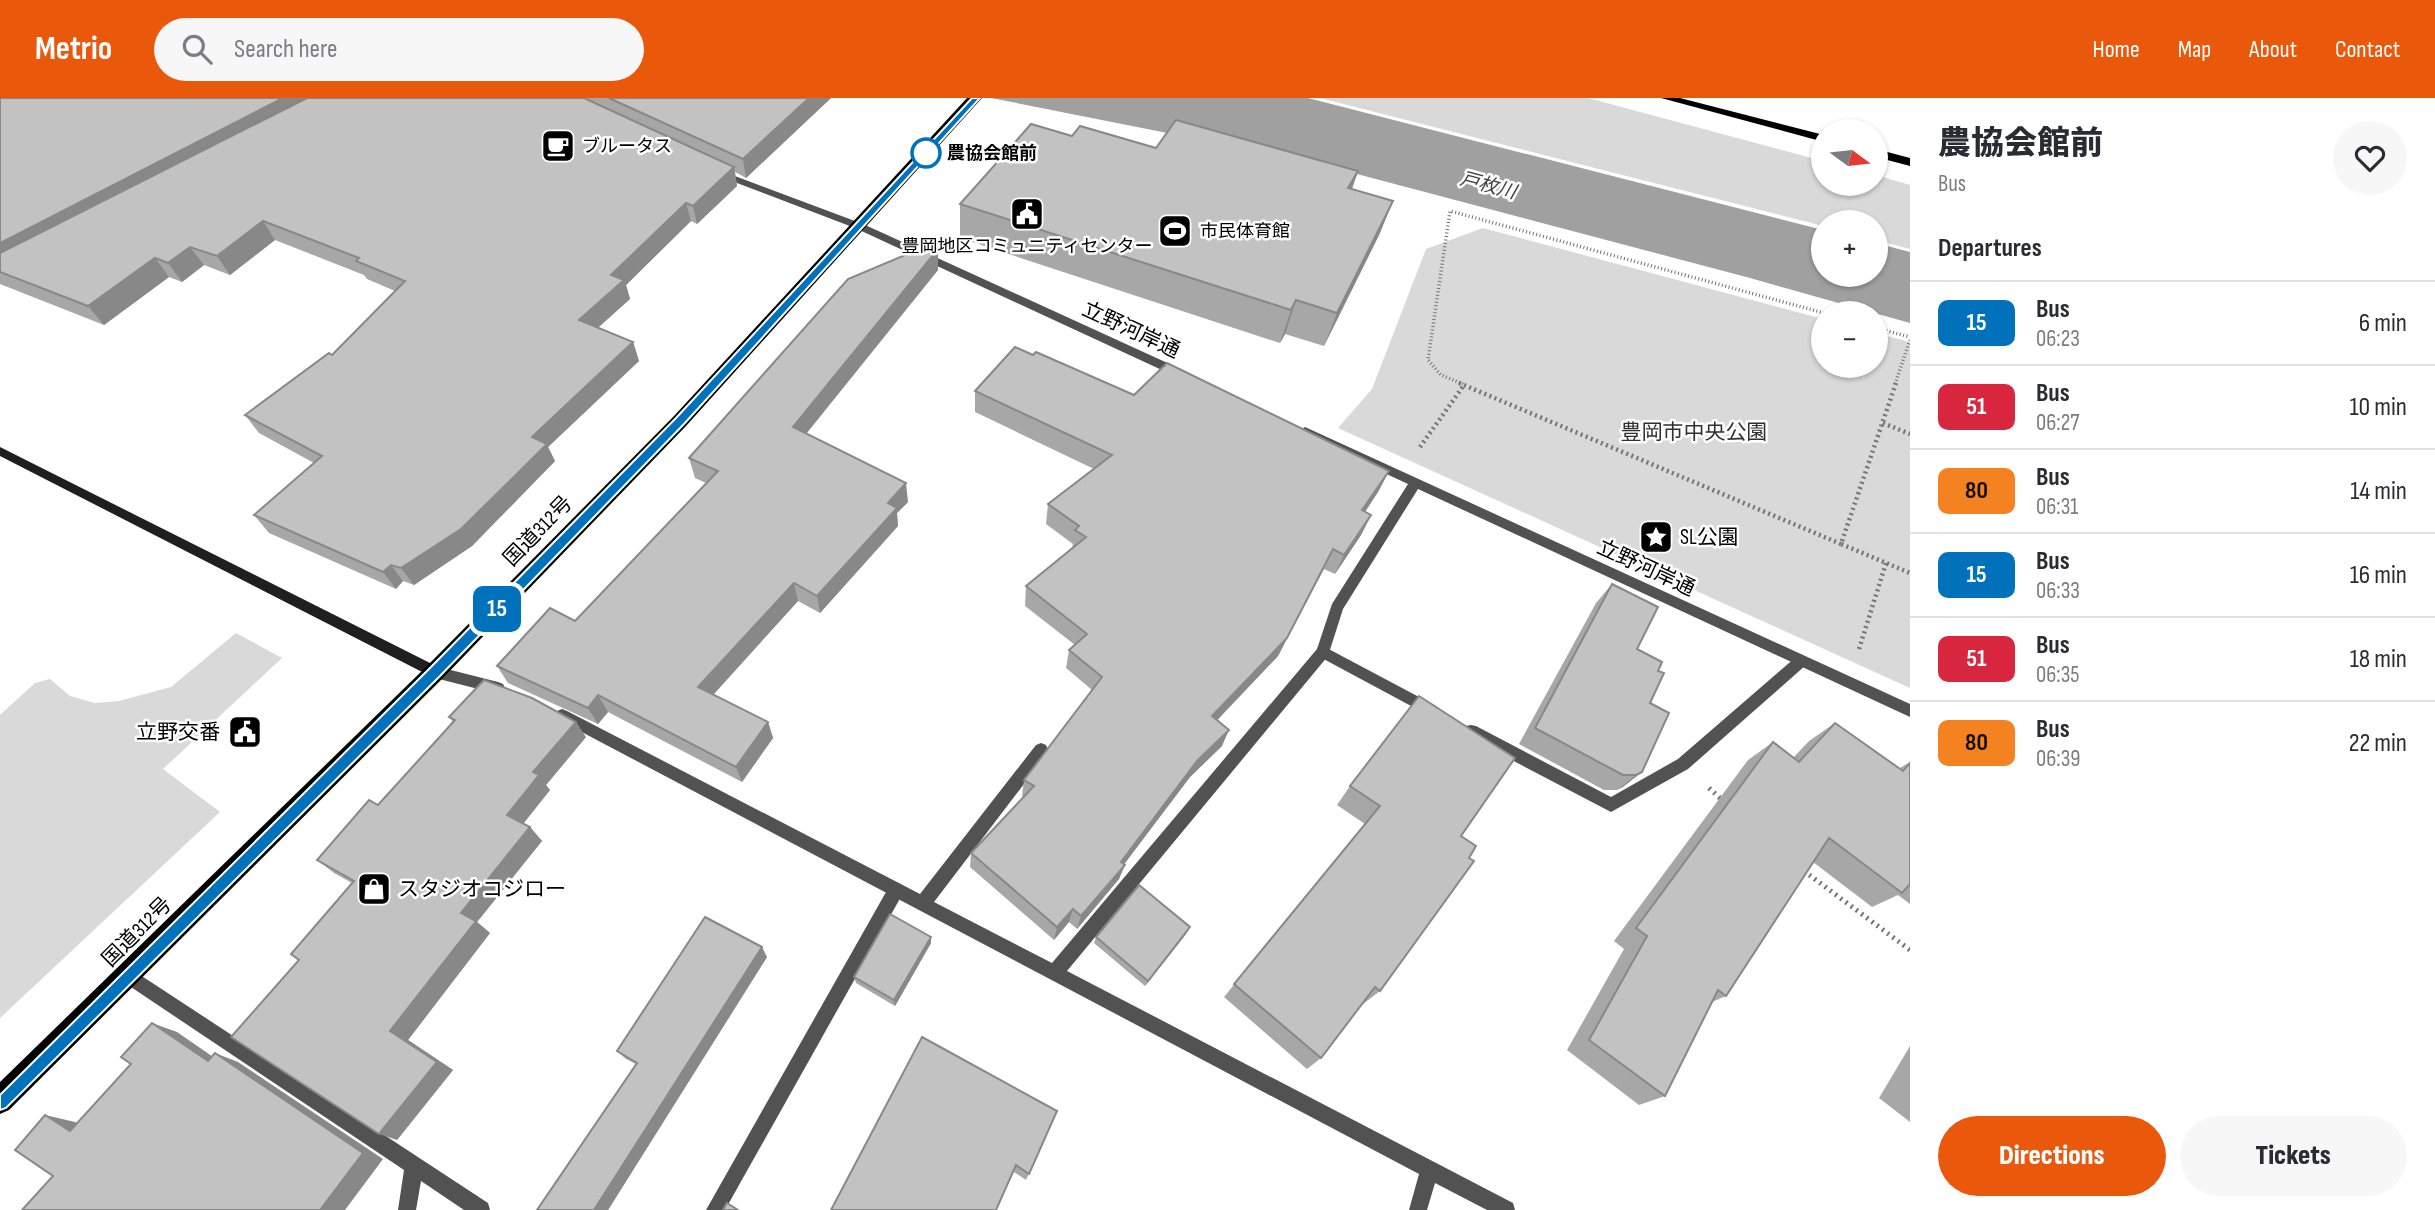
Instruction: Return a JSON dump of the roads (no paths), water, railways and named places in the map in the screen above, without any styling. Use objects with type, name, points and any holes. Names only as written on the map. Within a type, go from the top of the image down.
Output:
[{"type":"highway","name":"国道312号","points":[[0,1101],[435,672],[680,421],[975,98]]},
{"type":"main road","points":[[1667,98],[1811,136]]},
{"type":"main road","points":[[1888,156],[1910,162]]},
{"type":"street","name":"立野河岸通","points":[[707,167],[859,226],[1199,382]]},
{"type":"street","name":"立野河岸通","points":[[1287,422],[1910,711]]},
{"type":"street","points":[[0,451],[435,672],[513,693]]},
{"type":"street","points":[[1054,973],[1323,653],[1337,608],[1416,482]]},
{"type":"street","points":[[1323,653],[1611,805],[1683,764],[1801,661]]},
{"type":"street","points":[[549,708],[1506,1210]]},
{"type":"street","points":[[922,904],[1041,750]]},
{"type":"street","points":[[715,1210],[896,890]]},
{"type":"street","points":[[128,975],[481,1210]]},
{"type":"street","points":[[407,1210],[414,1166]]},
{"type":"street","points":[[1418,1210],[1429,1170]]},
{"type":"water","name":"戸枚川","points":[[991,98],[1308,98],[1811,227],[1811,287],[1888,287],[1888,246],[1910,252],[1910,323],[1888,317],[1888,301],[1832,301],[1304,160]]},
{"type":"place","name":"ブルータス","points":[[558,146]]},
{"type":"place","name":"農協会館前","points":[[926,153]]},
{"type":"place","name":"豊岡地区コミュニティセンター","points":[[1027,214]]},
{"type":"place","name":"市民体育館","points":[[1175,231]]},
{"type":"place","name":"SL公園","points":[[1656,537]]},
{"type":"place","name":"立野交番","points":[[245,732]]},
{"type":"place","name":"スタジオコジロー","points":[[374,889]]},
{"type":"park label","name":"豊岡市中央公園","points":[[1694,432]]}]
